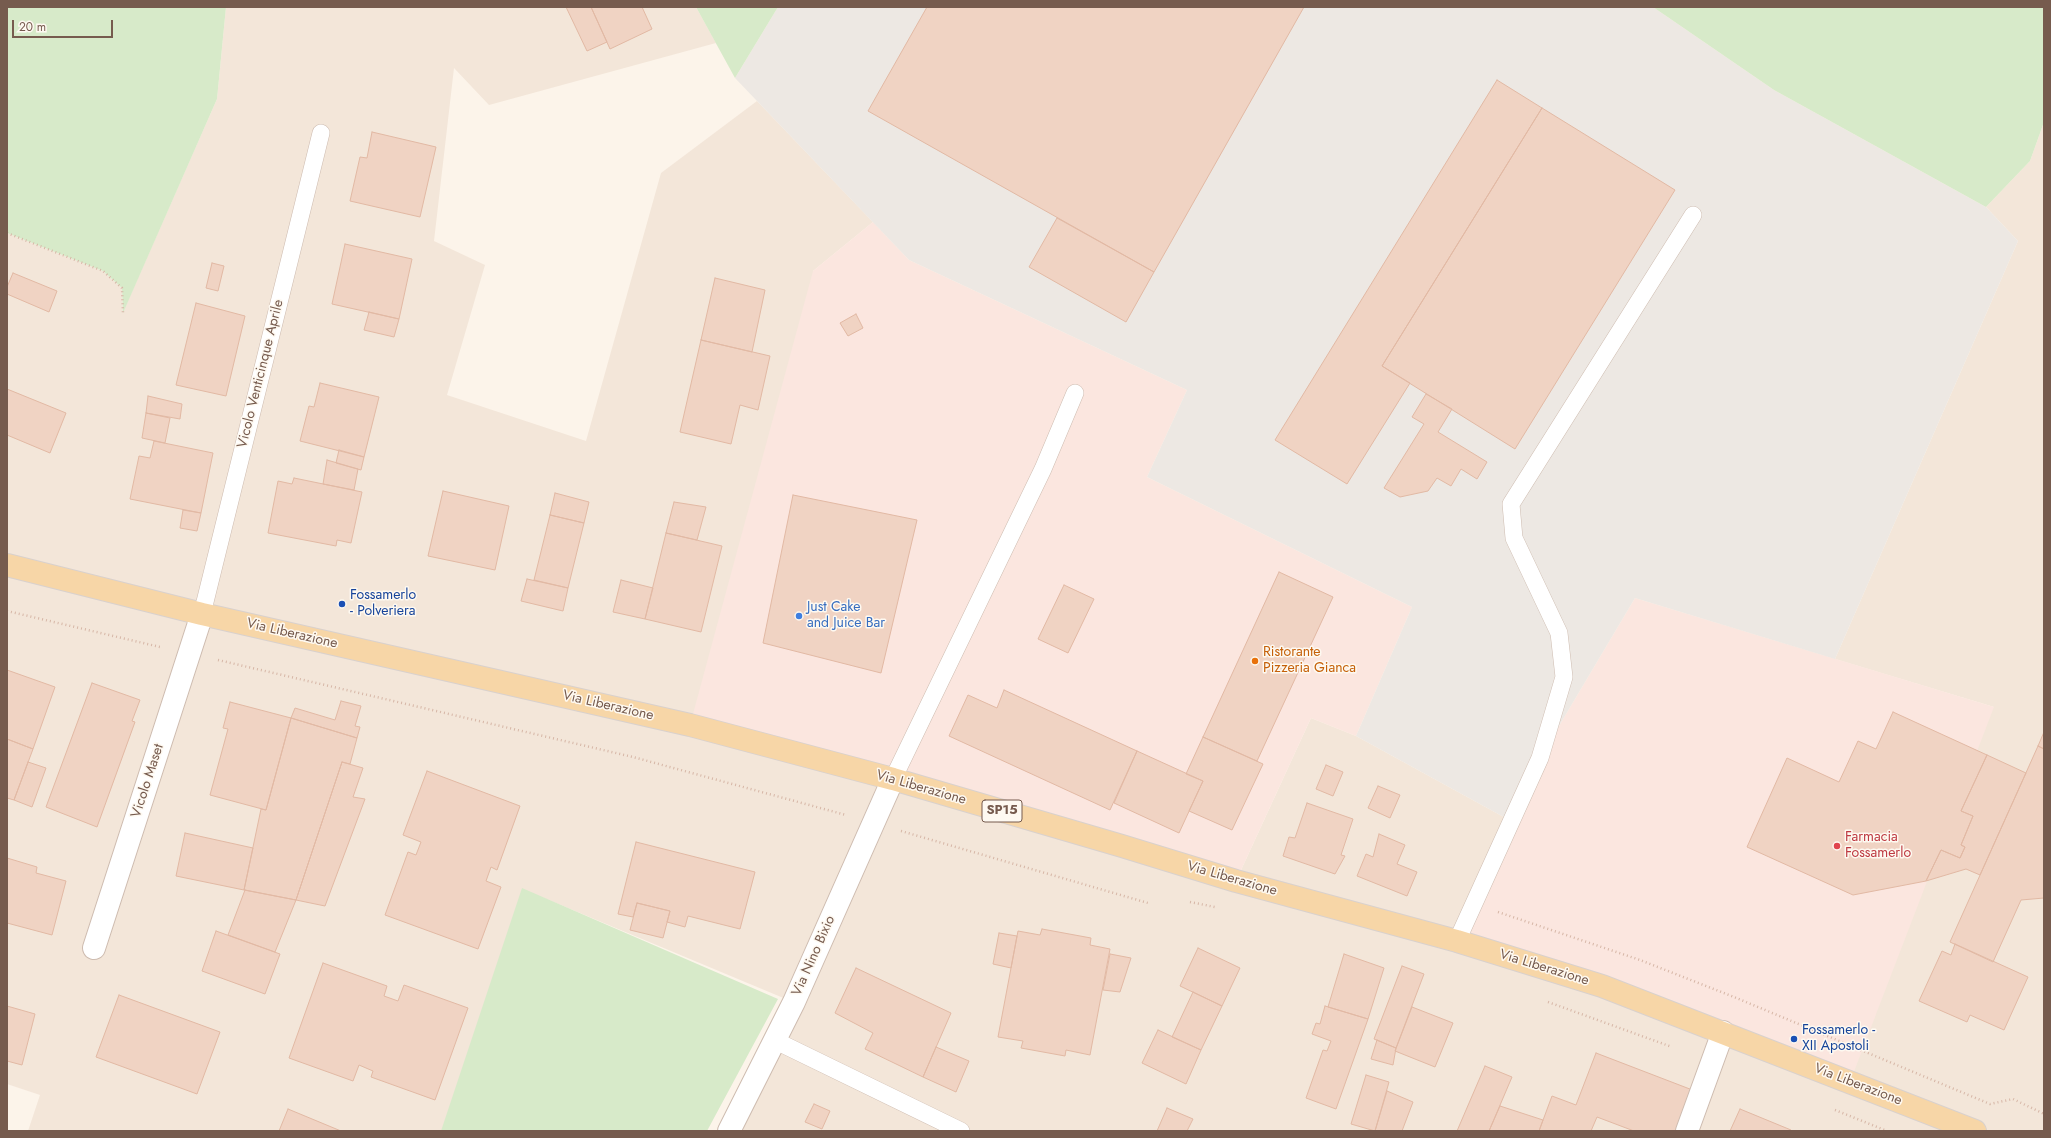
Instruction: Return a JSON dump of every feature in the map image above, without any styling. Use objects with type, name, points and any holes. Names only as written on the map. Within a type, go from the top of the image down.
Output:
[{"type":"main road","name":"Via Liberazione","points":[[7,565],[202,614],[690,725],[893,779],[1236,881],[1457,941],[1602,986],[1974,1131]]},
{"type":"street","name":"Vicolo Maset","points":[[94,948],[202,614]]},
{"type":"street","name":"Via Nino Bixio","points":[[729,1131],[794,1002],[893,779]]},
{"type":"street","points":[[1686,1131],[1723,1032]]},
{"type":"lane","name":"Vicolo Venticinque Aprile","points":[[202,614],[321,133]]},
{"type":"lane","points":[[1457,941],[1472,903],[1540,758],[1564,677],[1560,633],[1514,538],[1511,504],[1693,215]]},
{"type":"lane","points":[[893,779],[1043,469],[1075,393]]},
{"type":"lane","points":[[774,1040],[961,1131]]},
{"type":"path","points":[[7,233],[102,271],[122,288],[123,313]]},
{"type":"path","points":[[7,611],[633,756],[873,823],[1148,903]]},
{"type":"path","points":[[1190,902],[1220,908]]},
{"type":"path","points":[[1472,903],[1640,960],[1741,1000],[1990,1104],[2013,1100],[2044,1114]]},
{"type":"path","points":[[1541,1000],[1677,1048]]},
{"type":"shaded area","points":[[226,7],[696,7],[716,43],[489,105],[454,68],[434,241],[485,265],[447,395],[586,441],[661,173],[757,101],[873,222],[813,271],[1236,881],[1311,718],[1356,736],[1511,821],[1994,707],[1835,659],[2018,241],[1986,207],[2030,161],[2044,122],[2044,1131],[729,1131],[793,1002],[532,893],[454,1131],[28,1131],[40,1095],[7,1084],[7,233],[103,271],[122,288],[123,312],[217,99]]},
{"type":"shaded area","points":[[778,7],[1653,7],[1774,90],[1986,207],[2018,241],[1835,659],[1635,598],[1540,758],[1511,821],[1356,736],[1412,607],[1147,477],[1187,390],[909,260],[735,78]]},
{"type":"shaded area","points":[[873,222],[909,260],[1187,390],[1147,477],[1412,607],[1356,736],[1311,718],[1236,881],[690,725],[813,271]]},
{"type":"shaded area","points":[[1635,598],[1994,707],[1850,1082],[1457,941],[1540,758]]},
{"type":"green space","points":[[7,7],[226,7],[217,99],[123,313],[122,288],[103,271],[7,233]]},
{"type":"green space","points":[[696,7],[778,7],[735,78]]},
{"type":"green space","points":[[1653,7],[2044,7],[2044,122],[2030,161],[1986,207],[1774,90]]},
{"type":"green space","points":[[522,888],[778,999],[707,1131],[441,1131]]},
{"type":"building","points":[[566,7],[591,7],[607,42],[587,51]]},
{"type":"building","points":[[591,7],[642,7],[652,29],[610,49]]},
{"type":"building","points":[[927,7],[1304,7],[1154,272],[868,111]]},
{"type":"building","points":[[1497,80],[1542,108],[1382,366],[1410,383],[1347,484],[1275,440]]},
{"type":"building","points":[[1542,108],[1675,190],[1515,449],[1382,366]]},
{"type":"building","points":[[372,132],[436,147],[420,217],[350,201],[360,157],[367,158]]},
{"type":"building","points":[[1057,218],[1154,272],[1126,322],[1029,267]]},
{"type":"building","points":[[345,244],[412,259],[399,319],[332,304]]},
{"type":"building","points":[[212,263],[224,266],[218,291],[206,288]]},
{"type":"building","points":[[13,273],[57,291],[49,312],[7,294],[7,287]]},
{"type":"building","points":[[715,278],[765,290],[752,352],[701,340]]},
{"type":"building","points":[[196,303],[245,316],[226,396],[176,385]]},
{"type":"building","points":[[369,312],[399,319],[394,337],[364,330]]},
{"type":"building","points":[[856,314],[863,328],[848,336],[840,323]]},
{"type":"building","points":[[701,340],[770,356],[758,410],[740,405],[731,444],[680,432]]},
{"type":"building","points":[[320,383],[379,397],[364,457],[300,441],[309,406],[314,407]]},
{"type":"building","points":[[7,389],[66,413],[50,453],[7,435]]},
{"type":"building","points":[[1426,394],[1452,409],[1438,432],[1487,462],[1477,479],[1461,469],[1451,486],[1437,478],[1428,491],[1400,497],[1384,488],[1424,424],[1412,417]]},
{"type":"building","points":[[148,396],[182,404],[180,419],[146,413]]},
{"type":"building","points":[[146,413],[170,418],[165,443],[142,438]]},
{"type":"building","points":[[154,441],[213,453],[201,513],[130,499],[139,456],[150,458]]},
{"type":"building","points":[[339,450],[364,457],[361,470],[336,463]]},
{"type":"building","points":[[327,460],[358,469],[354,490],[323,484]]},
{"type":"building","points":[[294,478],[362,492],[351,543],[337,540],[336,546],[268,533],[278,481],[292,484]]},
{"type":"building","points":[[443,491],[509,506],[495,570],[428,556]]},
{"type":"building","points":[[555,493],[589,502],[584,523],[550,515]]},
{"type":"building","points":[[793,495],[917,520],[881,673],[763,643]]},
{"type":"building","points":[[674,502],[706,507],[697,540],[666,533]]},
{"type":"building","points":[[183,510],[201,513],[197,531],[180,528]]},
{"type":"building","points":[[550,515],[584,523],[568,588],[534,580]]},
{"type":"building","points":[[666,533],[722,546],[701,632],[645,619]]},
{"type":"building","points":[[1279,572],[1333,597],[1257,761],[1203,737]]},
{"type":"building","points":[[527,579],[568,588],[563,611],[521,601]]},
{"type":"building","points":[[621,580],[653,588],[645,619],[613,612]]},
{"type":"building","points":[[1064,585],[1094,599],[1068,653],[1038,639]]},
{"type":"building","points":[[7,670],[55,687],[33,749],[7,739]]},
{"type":"building","points":[[92,683],[140,700],[132,721],[135,722],[97,827],[46,807]]},
{"type":"building","points":[[1004,690],[1137,751],[1110,810],[949,736],[968,695],[997,708]]},
{"type":"building","points":[[341,701],[361,706],[355,726],[360,727],[357,738],[291,718],[295,708],[335,720]]},
{"type":"building","points":[[230,702],[291,718],[266,810],[210,795],[228,729],[223,728]]},
{"type":"building","points":[[1893,712],[1987,755],[1961,811],[1973,816],[1961,845],[1965,847],[1960,858],[1941,850],[1926,881],[1853,895],[1747,847],[1787,758],[1839,782],[1858,741],[1876,749]]},
{"type":"building","points":[[291,718],[357,738],[350,764],[342,762],[296,900],[244,890],[261,809],[266,810]]},
{"type":"building","points":[[2044,732],[2044,749],[2038,746]]},
{"type":"building","points":[[1203,737],[1263,764],[1232,830],[1189,811],[1203,781],[1186,774]]},
{"type":"building","points":[[7,739],[33,749],[14,800],[7,798]]},
{"type":"building","points":[[2038,746],[2044,749],[2044,898],[2021,900],[1993,962],[1950,942]]},
{"type":"building","points":[[1137,751],[1203,781],[1179,833],[1114,803]]},
{"type":"building","points":[[1987,755],[2026,773],[1980,875],[1966,869],[1926,881],[1941,850],[1960,858],[1965,847],[1961,845],[1973,816],[1961,811]]},
{"type":"building","points":[[28,762],[46,768],[32,807],[14,800]]},
{"type":"building","points":[[342,762],[363,768],[353,797],[365,799],[325,906],[296,900]]},
{"type":"building","points":[[1326,765],[1343,772],[1333,796],[1316,789]]},
{"type":"building","points":[[427,771],[520,806],[497,870],[491,867],[486,881],[501,887],[478,949],[385,915],[408,852],[416,855],[421,842],[403,835]]},
{"type":"building","points":[[1378,786],[1400,795],[1390,818],[1368,808]]},
{"type":"building","points":[[1307,803],[1353,819],[1341,855],[1345,856],[1335,874],[1283,856],[1289,837],[1295,838]]},
{"type":"building","points":[[185,833],[253,848],[244,890],[176,876]]},
{"type":"building","points":[[1379,834],[1405,845],[1397,864],[1417,872],[1407,896],[1357,876],[1366,854],[1373,857]]},
{"type":"building","points":[[636,842],[755,872],[740,929],[688,916],[685,927],[667,922],[670,911],[637,903],[633,917],[618,914]]},
{"type":"building","points":[[7,858],[37,867],[36,873],[66,881],[52,935],[7,923]]},
{"type":"building","points":[[245,890],[296,900],[275,952],[228,935]]},
{"type":"building","points":[[637,903],[670,911],[663,938],[630,930]]},
{"type":"building","points":[[1042,929],[1091,938],[1090,945],[1110,949],[1090,1055],[1066,1050],[1065,1056],[1021,1048],[1023,1041],[998,1037],[1018,931],[1040,935]]},
{"type":"building","points":[[216,931],[280,954],[265,994],[202,971]]},
{"type":"building","points":[[999,933],[1017,936],[1011,968],[993,964]]},
{"type":"building","points":[[1955,944],[2028,977],[2004,1030],[1970,1015],[1967,1022],[1919,1001],[1942,951],[1951,955]]},
{"type":"building","points":[[1198,948],[1240,968],[1222,1006],[1180,986]]},
{"type":"building","points":[[1110,954],[1131,958],[1120,992],[1103,990]]},
{"type":"building","points":[[1344,954],[1384,968],[1368,1019],[1328,1007]]},
{"type":"building","points":[[323,963],[387,986],[384,996],[398,1001],[404,985],[468,1008],[435,1100],[371,1077],[373,1071],[359,1065],[353,1081],[289,1058]]},
{"type":"building","points":[[1402,966],[1424,974],[1396,1048],[1374,1039]]},
{"type":"building","points":[[856,968],[951,1013],[923,1077],[865,1049],[873,1033],[835,1013]]},
{"type":"building","points":[[1193,992],[1222,1006],[1201,1050],[1172,1037]]},
{"type":"building","points":[[119,995],[220,1032],[197,1094],[96,1057]]},
{"type":"building","points":[[7,1006],[35,1014],[22,1065],[7,1061]]},
{"type":"building","points":[[1325,1006],[1368,1019],[1336,1109],[1306,1098],[1323,1050],[1327,1051],[1331,1041],[1312,1034],[1316,1023],[1320,1024]]},
{"type":"building","points":[[1412,1007],[1453,1023],[1435,1067],[1395,1051]]},
{"type":"building","points":[[1158,1030],[1201,1050],[1186,1084],[1142,1063]]},
{"type":"building","points":[[1377,1040],[1396,1048],[1393,1065],[1371,1059]]},
{"type":"building","points":[[936,1047],[969,1061],[956,1092],[923,1077]]},
{"type":"building","points":[[1596,1053],[1695,1091],[1680,1131],[1634,1131],[1597,1117],[1591,1131],[1539,1131],[1552,1096],[1576,1105]]},
{"type":"building","points":[[1485,1066],[1512,1077],[1489,1131],[1457,1131]]},
{"type":"building","points":[[1366,1075],[1389,1082],[1375,1131],[1351,1124]]},
{"type":"building","points":[[1387,1091],[1413,1102],[1402,1131],[1375,1131]]},
{"type":"building","points":[[814,1104],[830,1111],[822,1129],[805,1122]]},
{"type":"building","points":[[1500,1106],[1543,1120],[1539,1131],[1489,1131]]},
{"type":"building","points":[[1167,1108],[1193,1119],[1187,1131],[1157,1131]]},
{"type":"building","points":[[288,1109],[341,1131],[279,1131]]},
{"type":"building","points":[[1740,1109],[1791,1130],[1791,1131],[1730,1131]]},
{"type":"place","name":"Fossamerlo - Polveriera","points":[[342,604]]},
{"type":"place","name":"Just Cake and Juice Bar","points":[[799,616]]},
{"type":"place","name":"Ristorante Pizzeria Gianca","points":[[1255,661]]},
{"type":"place","name":"Farmacia Fossamerlo","points":[[1837,846]]},
{"type":"place","name":"Fossamerlo - XII Apostoli","points":[[1794,1039]]}]
